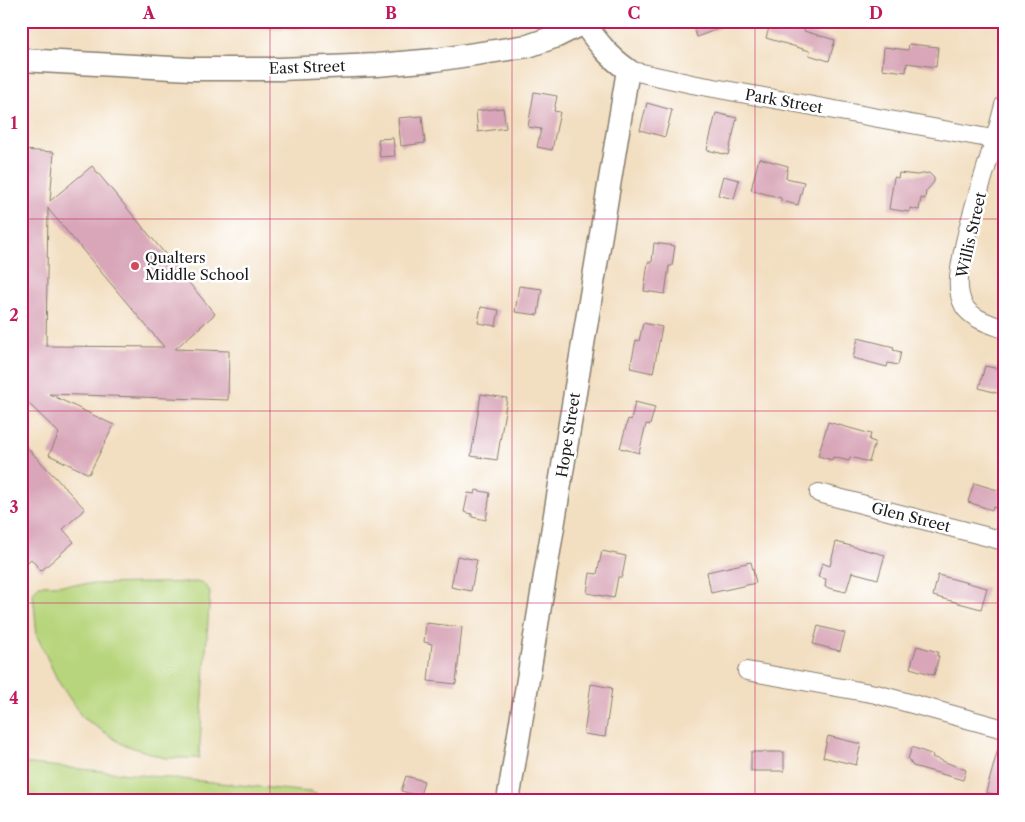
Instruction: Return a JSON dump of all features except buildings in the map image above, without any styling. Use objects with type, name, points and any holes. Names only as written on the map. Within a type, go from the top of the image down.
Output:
[{"type":"main road","name":"East Street","points":[[21,60],[192,70],[280,69],[377,64],[435,60],[528,46],[557,36],[586,22]]},
{"type":"main road","name":"Park Street","points":[[586,22],[598,43],[613,60],[628,70]]},
{"type":"main road","name":"Hope Street","points":[[508,801],[628,70]]},
{"type":"street","name":"Park Street","points":[[628,70],[692,84],[1000,140]]},
{"type":"street","name":"Willis Street","points":[[1004,105],[1000,140],[970,224],[960,270],[959,293],[965,307],[973,316],[1004,328]]},
{"type":"street","name":"Glen Street","points":[[819,493],[1004,541]]},
{"type":"street","points":[[747,671],[876,694],[1004,729]]},
{"type":"green space","points":[[150,21],[328,21],[328,23],[295,28],[151,23]]},
{"type":"green space","points":[[202,582],[210,591],[199,758],[164,758],[122,744],[82,717],[58,681],[37,636],[33,593],[39,585]]},
{"type":"green space","points":[[21,763],[310,792],[336,801],[21,801]]},
{"type":"place","name":"Qualters Middle School","points":[[135,266]]}]
